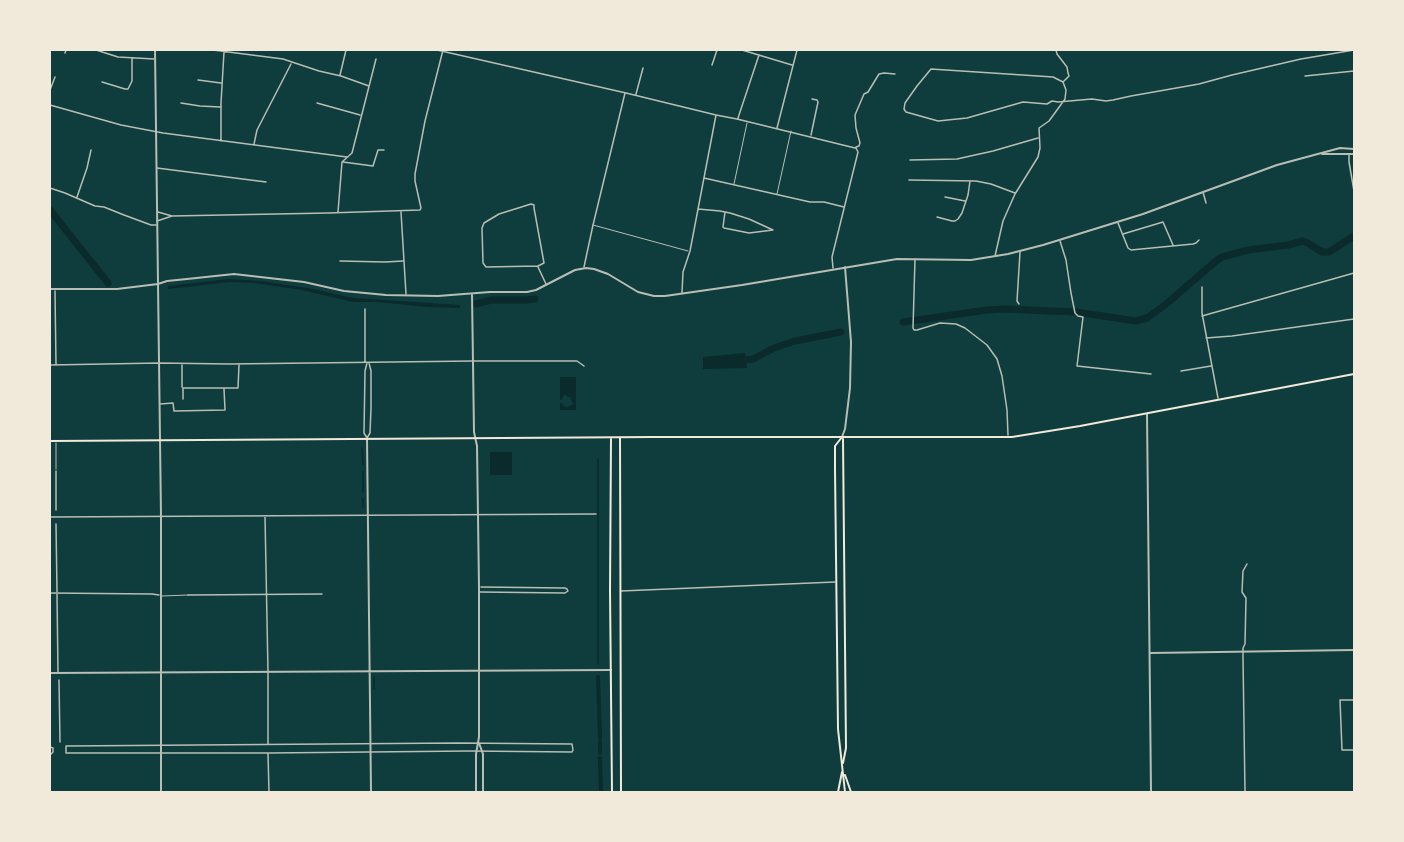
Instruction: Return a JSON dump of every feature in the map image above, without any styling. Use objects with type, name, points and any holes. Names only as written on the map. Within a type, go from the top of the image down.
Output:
[{"type":"main road","points":[[50,441],[1008,437],[1049,432],[1354,374]]},
{"type":"main road","points":[[620,437],[621,792]]},
{"type":"main road","points":[[843,437],[835,446],[838,729],[845,792]]},
{"type":"main road","points":[[838,792],[846,748],[843,437]]},
{"type":"main road","points":[[611,438],[612,792]]},
{"type":"main road","points":[[843,767],[850,792]]},
{"type":"street","points":[[96,50],[118,57],[155,59]]},
{"type":"street","points":[[155,50],[161,792]]},
{"type":"street","points":[[213,50],[275,57],[369,86]]},
{"type":"street","points":[[339,75],[346,50]]},
{"type":"street","points":[[437,50],[791,131],[855,148],[860,146],[855,115],[864,94],[868,92],[879,74],[884,72],[895,74]]},
{"type":"street","points":[[156,211],[172,216],[420,210],[415,181],[417,155],[443,50]]},
{"type":"street","points":[[712,66],[717,50]]},
{"type":"street","points":[[742,50],[792,65]]},
{"type":"street","points":[[777,129],[797,50]]},
{"type":"street","points":[[1056,50],[1067,67],[1069,75],[1063,82]]},
{"type":"street","points":[[995,257],[1003,221],[1015,194],[1038,157],[1039,128],[1049,121],[1063,102],[1066,90],[1063,82],[1053,77],[931,69],[905,103],[904,109],[906,112],[938,121],[967,118],[1023,102],[1047,104],[1052,101],[1063,102],[1092,99],[1113,100],[1199,84],[1301,59],[1354,50]]},
{"type":"street","points":[[221,141],[224,52]]},
{"type":"street","points":[[737,119],[759,55]]},
{"type":"street","points":[[102,81],[124,89],[128,88],[132,81],[132,58]]},
{"type":"street","points":[[338,213],[342,162],[352,153],[376,59]]},
{"type":"street","points":[[253,145],[257,130],[292,63]]},
{"type":"street","points":[[636,95],[643,68]]},
{"type":"street","points":[[1305,76],[1354,71]]},
{"type":"street","points":[[50,90],[56,77]]},
{"type":"street","points":[[198,80],[222,83]]},
{"type":"street","points":[[584,268],[626,93]]},
{"type":"street","points":[[811,136],[818,102],[812,99]]},
{"type":"street","points":[[181,103],[221,107]]},
{"type":"street","points":[[317,103],[361,115]]},
{"type":"street","points":[[50,105],[156,131],[347,157]]},
{"type":"street","points":[[682,294],[683,272],[690,251],[716,115]]},
{"type":"street","points":[[910,160],[957,159],[1039,137]]},
{"type":"street","points":[[833,269],[832,257],[858,152],[855,148]]},
{"type":"street","points":[[50,232],[50,289],[117,289],[234,274],[304,282],[344,291],[430,296],[530,292],[575,270],[594,268],[629,288],[647,295],[665,296],[897,259],[971,260],[995,257],[1060,240],[1143,214],[1277,165],[1340,148],[1354,149]]},
{"type":"street","points":[[76,198],[91,150]]},
{"type":"street","points":[[342,162],[373,166],[378,150],[384,150]]},
{"type":"street","points":[[1349,154],[1354,191]]},
{"type":"street","points":[[1316,155],[1354,154]]},
{"type":"street","points":[[156,168],[266,182]]},
{"type":"street","points":[[703,178],[810,202],[824,202],[844,207]]},
{"type":"street","points":[[909,180],[970,181],[991,184],[1015,194]]},
{"type":"street","points":[[937,217],[956,221],[962,213],[970,181]]},
{"type":"street","points":[[50,188],[151,225],[172,216]]},
{"type":"street","points":[[1203,192],[1206,203]]},
{"type":"street","points":[[945,197],[966,201]]},
{"type":"street","points":[[531,204],[534,206],[544,262],[538,266],[486,267],[483,263],[482,228],[484,223],[499,214],[531,204]]},
{"type":"street","points":[[697,209],[725,212],[774,230],[749,233],[724,228],[725,212]]},
{"type":"street","points":[[401,210],[406,295]]},
{"type":"street","points":[[1117,221],[1128,248],[1131,250],[1192,244],[1199,240]]},
{"type":"street","points":[[1122,234],[1163,222],[1173,245]]},
{"type":"street","points":[[1060,240],[1066,257],[1075,313],[1083,317],[1077,366],[1151,374]]},
{"type":"street","points":[[1019,304],[1017,301],[1020,251]]},
{"type":"street","points":[[915,258],[912,318],[914,330],[940,323],[960,325],[993,352],[1000,366],[1005,387],[1008,437]]},
{"type":"street","points":[[340,261],[404,261]]},
{"type":"street","points":[[538,266],[546,284]]},
{"type":"street","points":[[843,437],[851,350],[845,267]]},
{"type":"street","points":[[1202,316],[1354,273]]},
{"type":"street","points":[[1202,287],[1202,316],[1218,401]]},
{"type":"street","points":[[55,289],[56,365]]},
{"type":"street","points":[[472,294],[479,587],[479,742],[476,751],[476,792]]},
{"type":"street","points":[[365,309],[367,363],[364,433],[367,439],[371,792]]},
{"type":"street","points":[[1206,338],[1354,319]]},
{"type":"street","points":[[50,365],[577,361],[584,366]]},
{"type":"street","points":[[367,363],[371,371],[370,433],[367,439]]},
{"type":"street","points":[[182,364],[183,399]]},
{"type":"street","points":[[183,388],[238,388],[238,364]]},
{"type":"street","points":[[1181,370],[1212,365]]},
{"type":"street","points":[[159,404],[173,403],[174,411],[225,410],[224,388]]},
{"type":"street","points":[[1147,414],[1152,792]]},
{"type":"street","points":[[56,471],[56,510]]},
{"type":"street","points":[[50,517],[596,514]]},
{"type":"street","points":[[265,515],[268,744]]},
{"type":"street","points":[[56,524],[58,673]]},
{"type":"street","points":[[1245,792],[1243,648],[1246,598],[1242,592],[1244,568],[1247,564]]},
{"type":"street","points":[[620,591],[836,582]]},
{"type":"street","points":[[479,587],[565,588],[568,591],[565,593],[479,592]]},
{"type":"street","points":[[50,593],[153,594],[160,596]]},
{"type":"street","points":[[188,595],[322,594]]},
{"type":"street","points":[[1150,653],[1354,651]]},
{"type":"street","points":[[50,673],[611,669]]},
{"type":"street","points":[[59,680],[60,742]]},
{"type":"street","points":[[1354,700],[1340,700],[1342,750],[1354,750]]},
{"type":"street","points":[[479,742],[482,751],[483,792]]},
{"type":"street","points":[[479,742],[572,744],[573,746],[572,752],[66,753],[66,746],[479,742]]},
{"type":"street","points":[[50,747],[53,748],[53,752],[50,755]]},
{"type":"street","points":[[268,753],[269,792]]},
{"type":"lane","points":[[734,184],[748,121]]},
{"type":"lane","points":[[777,194],[791,131]]},
{"type":"lane","points":[[593,225],[690,251]]},
{"type":"lane","points":[[56,441],[56,471]]},
{"type":"lane","points":[[160,596],[188,595]]},
{"type":"water","points":[[229,279],[261,281],[353,298],[460,305],[460,308],[353,302],[302,290],[254,283],[229,282],[168,289],[168,286]]},
{"type":"water","points":[[745,353],[747,368],[703,369],[703,357]]},
{"type":"water","points":[[560,377],[576,377],[576,410],[560,410],[560,403],[567,407],[573,404],[570,397],[566,395],[560,400]]},
{"type":"water","points":[[490,452],[512,452],[512,475],[490,475]]},
{"type":"waterway","points":[[50,210],[108,283]]},
{"type":"waterway","points":[[903,322],[1005,309],[1076,312],[1136,321],[1147,318],[1165,305],[1222,257],[1248,250],[1303,241],[1322,252],[1329,252],[1354,236]]},
{"type":"waterway","points":[[476,304],[491,300],[535,299]]},
{"type":"waterway","points":[[737,361],[753,359],[774,348],[795,341],[841,332]]},
{"type":"waterway","points":[[362,448],[363,465]]},
{"type":"waterway","points":[[598,459],[598,664]]},
{"type":"waterway","points":[[363,471],[363,492]]},
{"type":"waterway","points":[[363,498],[363,507]]},
{"type":"waterway","points":[[374,677],[374,689]]},
{"type":"waterway","points":[[598,677],[600,738]]},
{"type":"waterway","points":[[600,742],[600,753]]},
{"type":"waterway","points":[[600,758],[601,792]]}]
